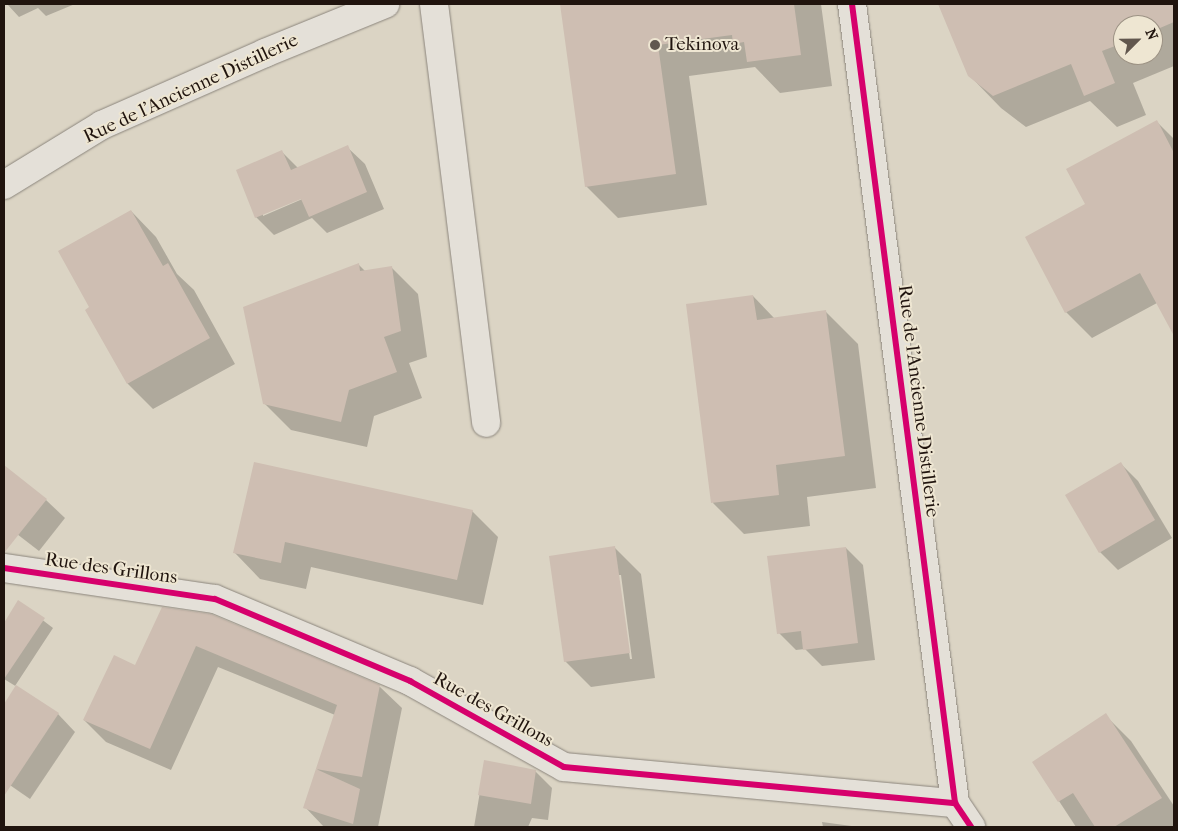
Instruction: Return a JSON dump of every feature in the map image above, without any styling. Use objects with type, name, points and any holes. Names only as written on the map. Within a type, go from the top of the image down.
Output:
[{"type":"street","name":"Rue de l'Ancienne Distillerie","points":[[4,185],[102,126],[265,53],[385,4]]},
{"type":"street","points":[[434,4],[486,423]]},
{"type":"street","name":"Rue de l'Ancienne Distillerie","points":[[852,4],[955,803]]},
{"type":"street","name":"Rue des Grillons","points":[[4,568],[215,599],[410,681],[564,767],[955,803]]},
{"type":"street","points":[[955,803],[971,827]]},
{"type":"building","points":[[560,4],[794,4],[801,55],[747,62],[744,42],[733,44],[732,35],[658,45],[676,174],[585,187]]},
{"type":"building","points":[[938,4],[1174,4],[1174,22],[1163,27],[1163,15],[1113,15],[1113,47],[1102,51],[1115,83],[1084,96],[1071,64],[993,96],[968,76]]},
{"type":"building","points":[[1157,120],[1174,153],[1174,336],[1140,273],[1065,313],[1025,237],[1085,204],[1066,169]]},
{"type":"building","points":[[348,145],[367,192],[309,217],[301,199],[255,218],[236,170],[282,150],[291,170]]},
{"type":"building","points":[[131,210],[163,266],[168,263],[210,338],[127,384],[85,310],[89,307],[58,251]]},
{"type":"building","points":[[359,263],[360,271],[392,266],[401,331],[384,337],[397,372],[349,390],[341,422],[263,404],[243,307]]},
{"type":"building","points":[[753,295],[757,320],[826,310],[845,456],[776,465],[779,495],[711,503],[686,304]]},
{"type":"building","points":[[254,462],[473,510],[457,580],[285,542],[281,563],[233,553]]},
{"type":"building","points":[[1121,462],[1155,520],[1099,553],[1065,495]]},
{"type":"building","points":[[4,465],[47,499],[4,553]]},
{"type":"building","points":[[615,546],[630,653],[564,662],[549,556]]},
{"type":"building","points":[[846,547],[858,643],[803,650],[801,631],[777,634],[767,556]]},
{"type":"building","points":[[18,600],[45,618],[4,679],[4,623]]},
{"type":"building","points":[[162,607],[211,614],[380,685],[362,777],[316,769],[360,789],[353,824],[303,808],[337,705],[196,646],[150,749],[83,720],[114,655],[135,665]]},
{"type":"building","points":[[16,685],[59,713],[4,796],[4,704]]},
{"type":"building","points":[[1106,713],[1162,798],[1114,827],[1095,827],[1073,793],[1058,802],[1032,762]]},
{"type":"building","points":[[484,760],[536,770],[531,804],[478,795]]},
{"type":"cycle path","points":[[852,4],[955,803],[971,827]]},
{"type":"cycle path","points":[[4,568],[215,599],[410,681],[564,767],[955,803]]},
{"type":"place","name":"Tekinova","points":[[655,45]]}]
